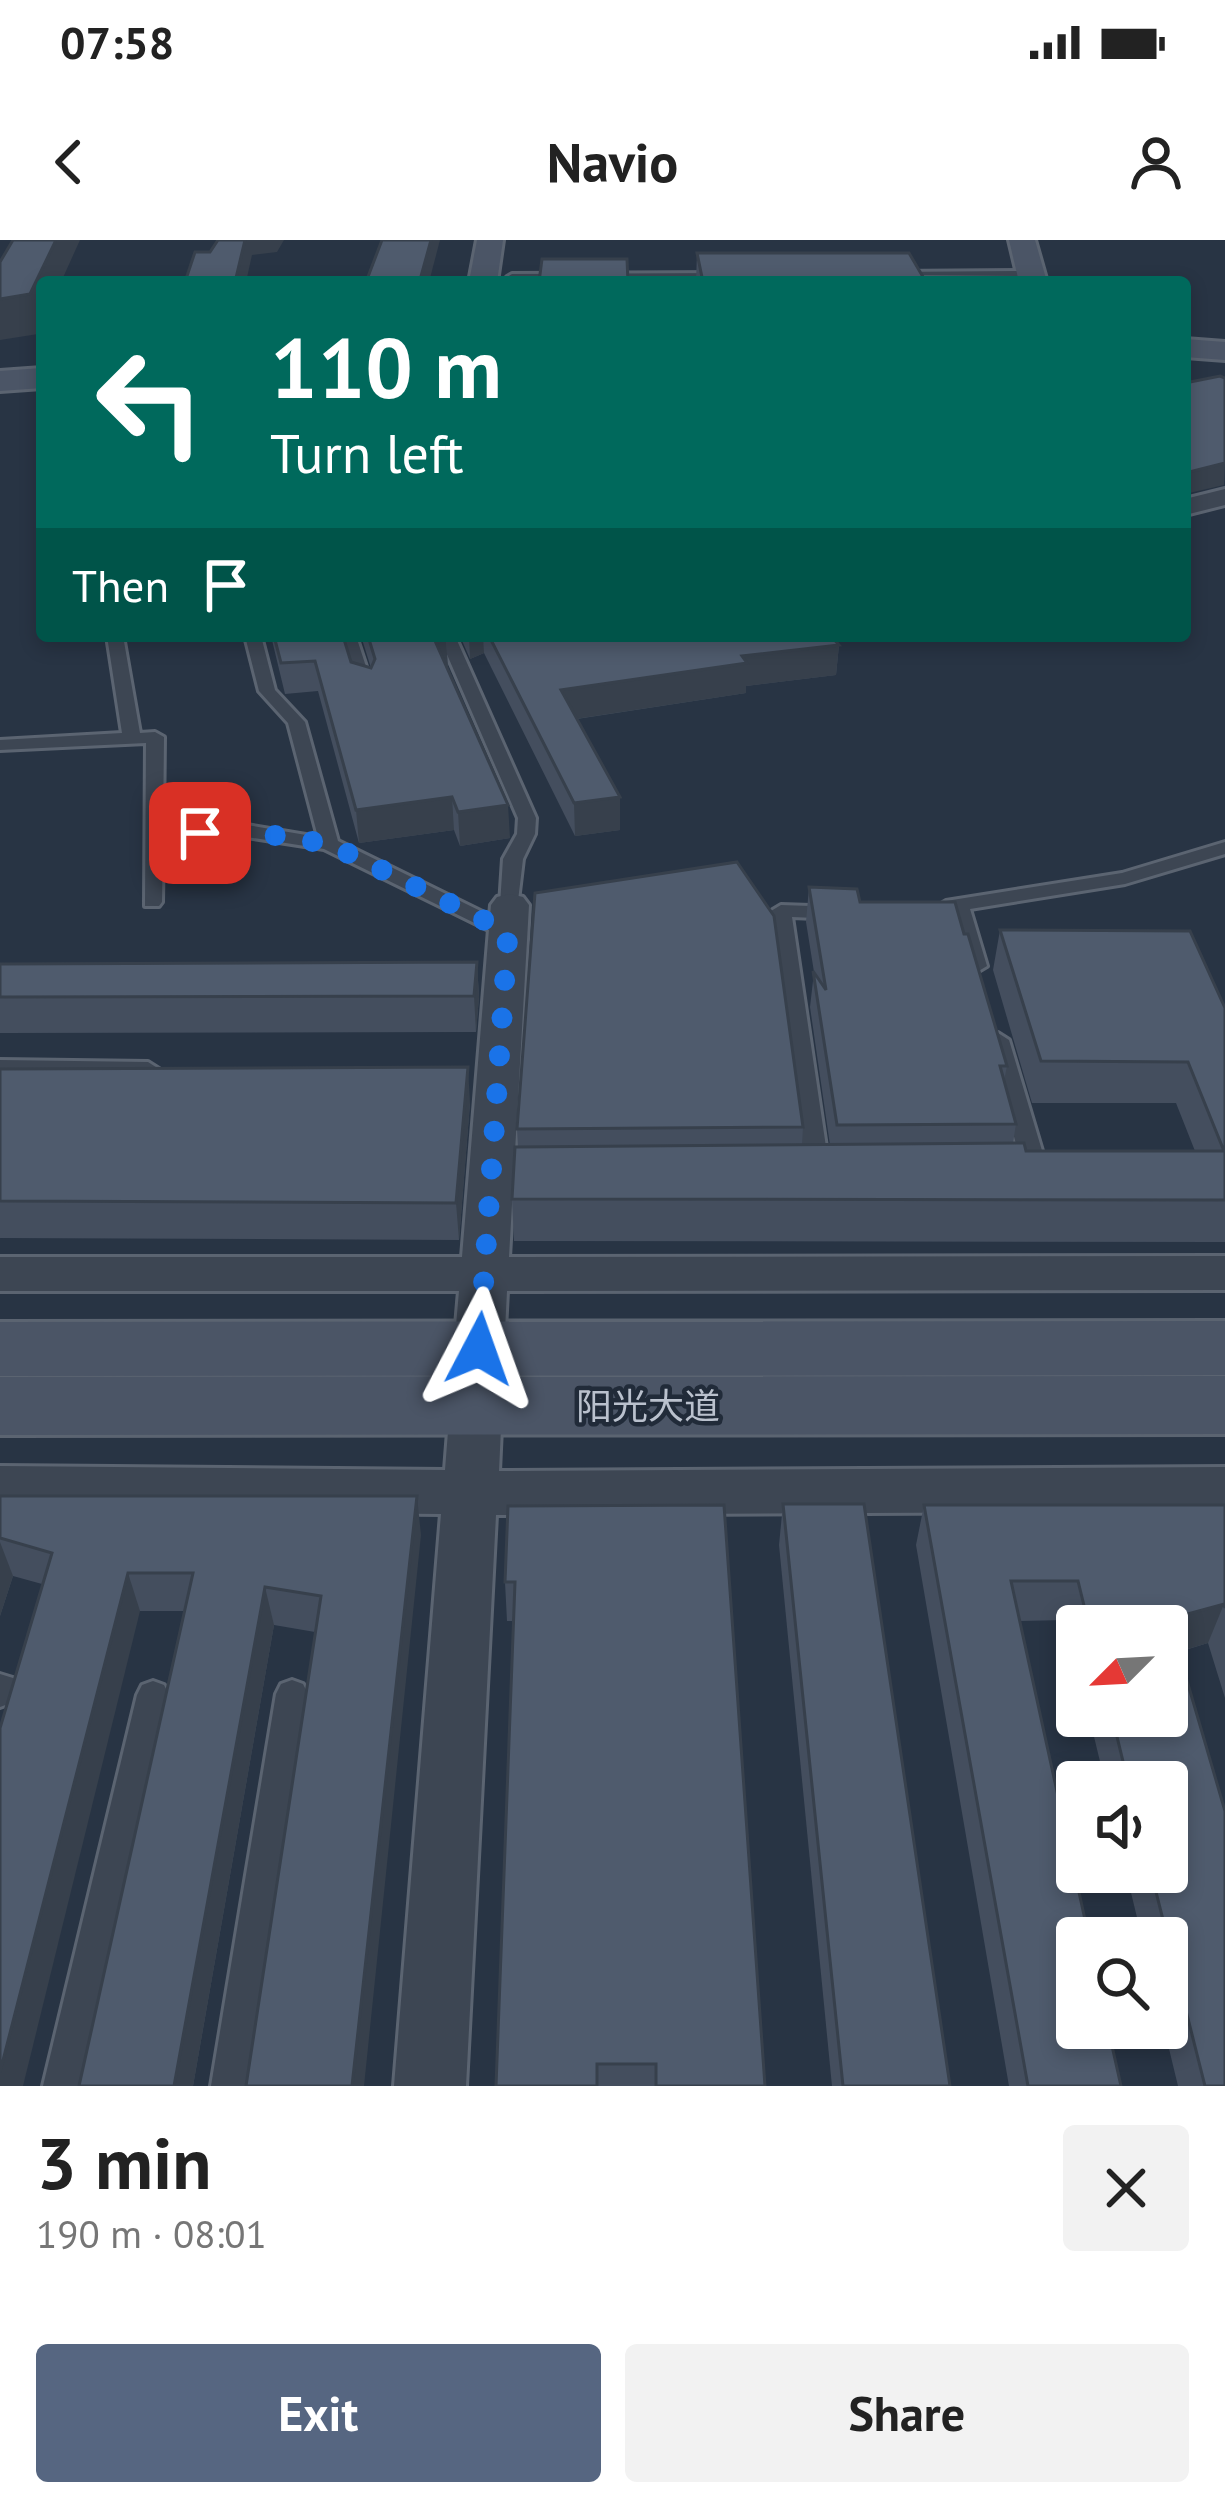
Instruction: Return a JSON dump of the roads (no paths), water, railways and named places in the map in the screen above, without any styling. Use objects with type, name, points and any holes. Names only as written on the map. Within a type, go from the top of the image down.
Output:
[{"type":"main road","points":[[484,276],[490,240]]},
{"type":"main road","points":[[1010,240],[1023,276]]},
{"type":"main road","points":[[1022,240],[1024,276]]},
{"type":"main road","points":[[1191,351],[1225,354]]},
{"type":"main road","points":[[0,378],[36,375]]},
{"type":"main road","name":"阳光大道","points":[[0,1348],[478,1378],[1225,1405]]},
{"type":"main road","name":"阳光大道","points":[[0,1406],[478,1378],[1225,1348]]},
{"type":"street","points":[[1191,506],[1225,497]]},
{"type":"street","points":[[430,2086],[484,1274],[502,1177],[486,1074],[515,916]]},
{"type":"street","points":[[0,1274],[1225,1273]]},
{"type":"street","points":[[0,1488],[470,1492],[1225,1489]]},
{"type":"lane","points":[[884,275],[912,276]]},
{"type":"lane","points":[[116,642],[132,739]]},
{"type":"lane","points":[[255,642],[267,691],[296,722],[329,844]]},
{"type":"lane","points":[[350,642],[366,691]]},
{"type":"lane","points":[[154,834],[247,831],[329,844],[515,916],[514,860],[526,834],[527,818],[450,642]]},
{"type":"lane","points":[[0,745],[155,737],[152,902]]},
{"type":"lane","points":[[922,910],[1125,878],[1225,848]]},
{"type":"lane","points":[[959,905],[1037,1174],[1016,1174]]},
{"type":"lane","points":[[818,1176],[781,911],[863,914]]},
{"type":"lane","points":[[0,1067],[166,1069]]},
{"type":"lane","points":[[62,2086],[153,1694]]},
{"type":"lane","points":[[230,2086],[292,1694]]}]
